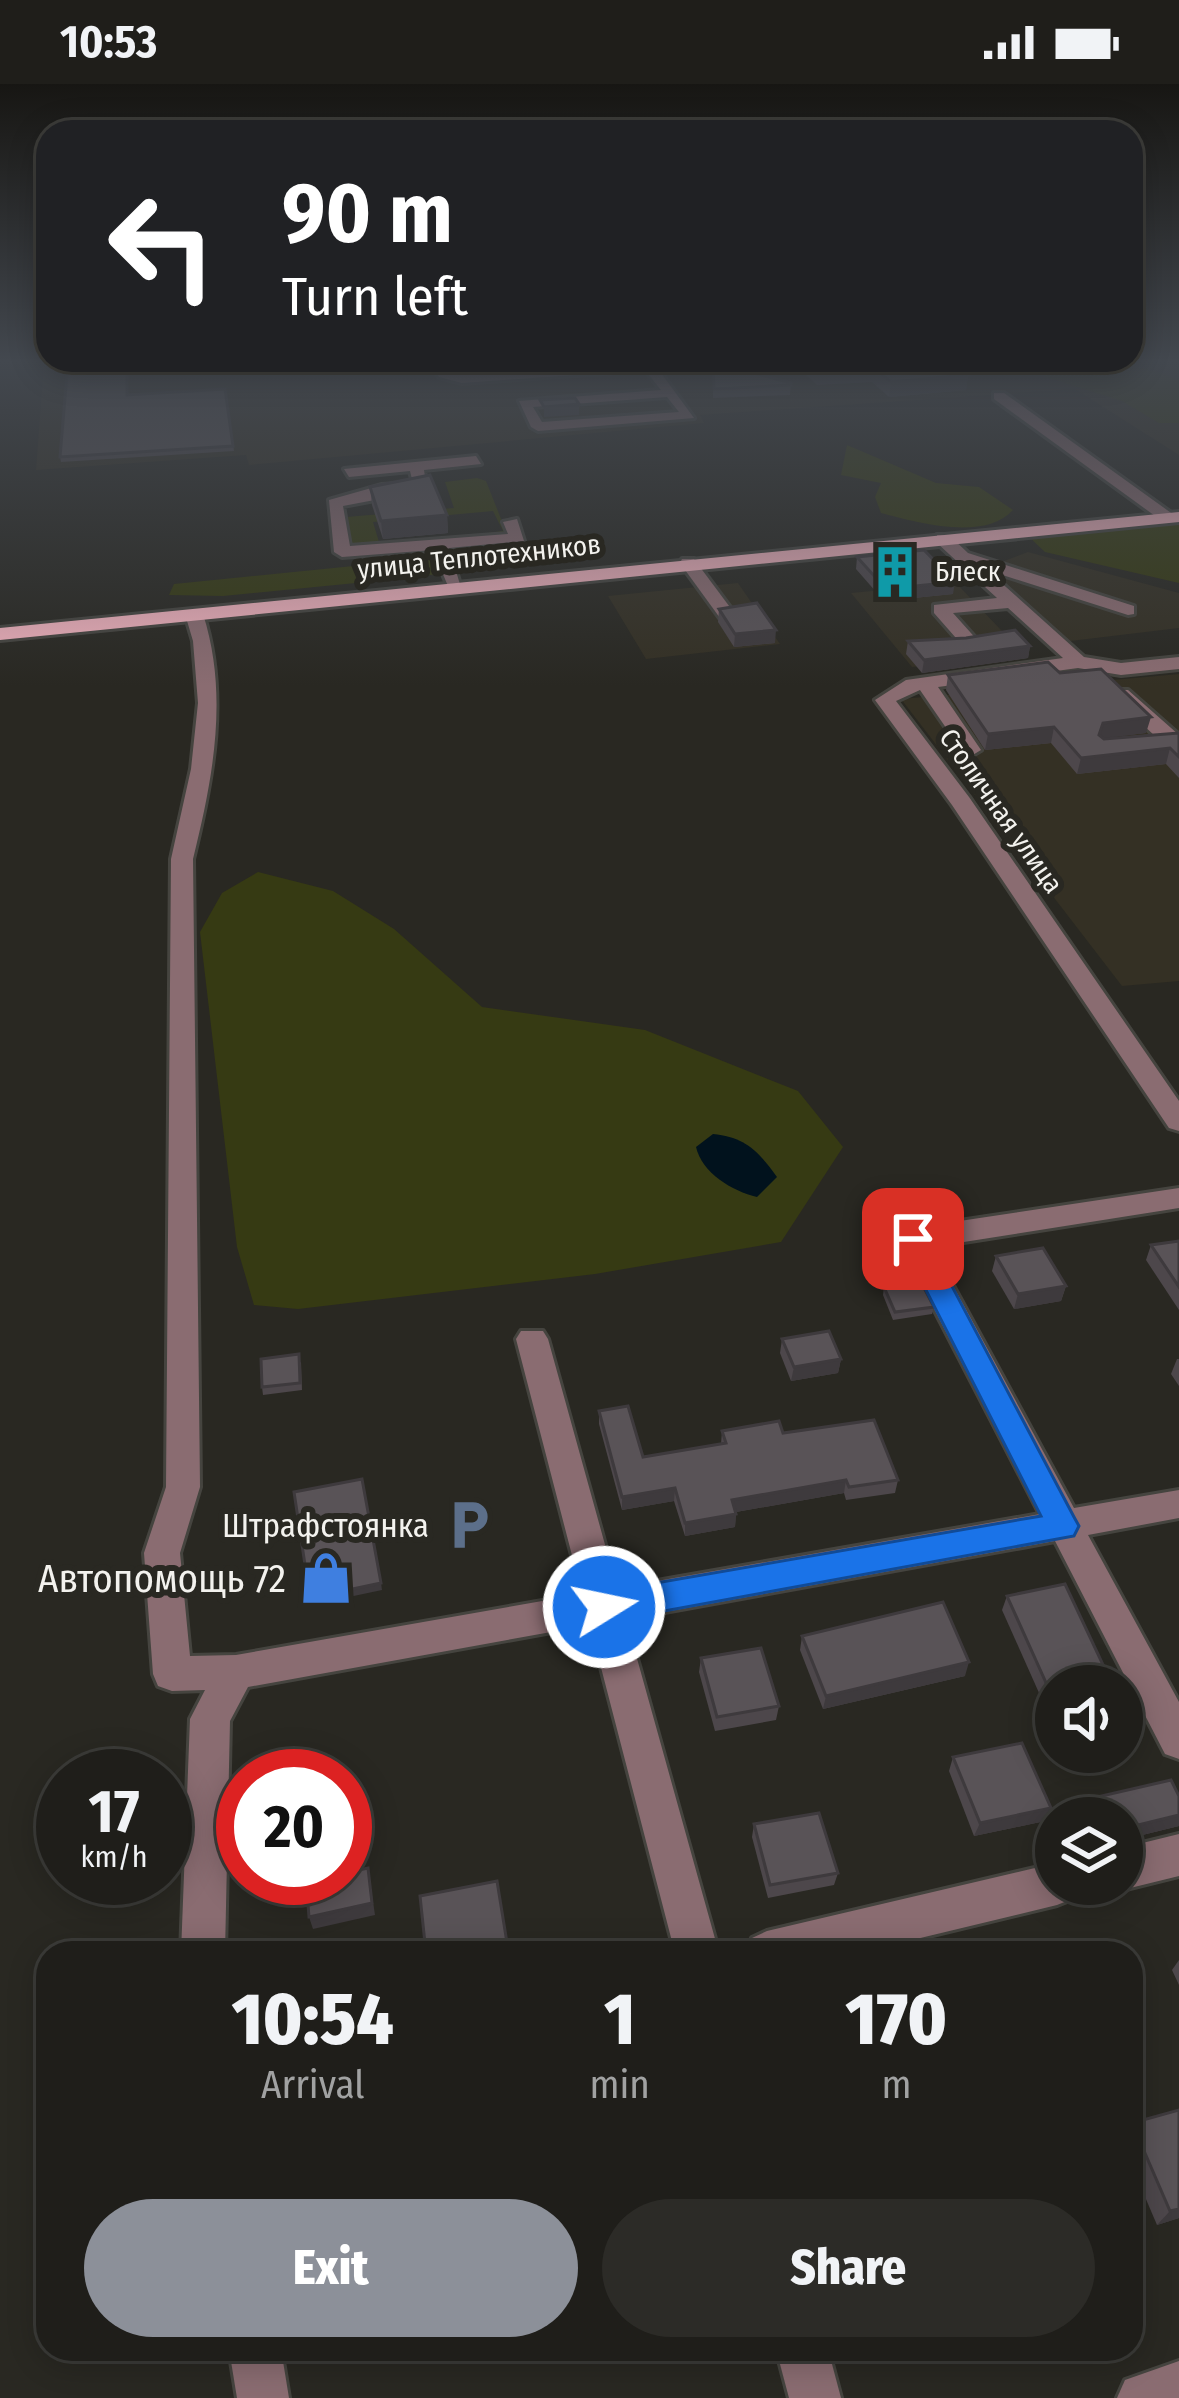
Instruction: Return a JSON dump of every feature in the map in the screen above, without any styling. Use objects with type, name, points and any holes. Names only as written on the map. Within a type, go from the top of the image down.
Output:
[{"type":"main road","name":"улица Теплотехников","points":[[0,634],[1173,518]]},
{"type":"street","points":[[349,472],[371,470]]},
{"type":"street","points":[[417,470],[422,487],[382,490],[335,502],[338,547],[358,553],[518,538],[511,522]]},
{"type":"street","points":[[1105,470],[1173,518]]},
{"type":"street","points":[[944,539],[1172,740],[1129,745]]},
{"type":"street","points":[[439,544],[456,587]]},
{"type":"street","points":[[959,556],[994,562],[1127,610]]},
{"type":"street","points":[[688,563],[726,614]]},
{"type":"street","points":[[970,642],[940,609],[1011,602]]},
{"type":"street","points":[[194,614],[204,639],[206,765],[182,859],[183,1487],[161,1553],[172,1674],[236,1672],[1179,1504]]},
{"type":"street","name":"Столичная улица","points":[[1179,663],[1088,665],[926,683],[892,692],[885,700],[961,802],[1179,1122]]},
{"type":"street","points":[[926,683],[971,750]]},
{"type":"street","points":[[1179,1198],[913,1239],[1179,1741]]},
{"type":"street","points":[[532,1339],[694,1941]]},
{"type":"street","points":[[202,1941],[209,1719],[236,1672]]},
{"type":"street","points":[[1143,1864],[1179,1855]]},
{"type":"street","points":[[817,1941],[1035,1889]]},
{"type":"street","points":[[257,2361],[263,2398]]},
{"type":"street","points":[[805,2361],[815,2398]]},
{"type":"street","points":[[1143,2398],[1179,2387]]},
{"type":"shaded area","points":[[1028,552],[1179,593],[1179,628],[1062,642],[983,569]]},
{"type":"shaded area","points":[[738,583],[780,644],[646,659],[608,596]]},
{"type":"shaded area","points":[[956,583],[1025,655],[912,667],[851,593]]},
{"type":"shaded area","points":[[1179,674],[1179,981],[1122,986],[901,699]]},
{"type":"green space","points":[[842,470],[906,470],[936,483],[979,487],[1013,510],[985,525],[930,524],[881,513],[875,497],[881,483],[841,475]]},
{"type":"green space","points":[[486,481],[507,534],[473,535],[503,531],[493,511],[373,522],[379,542],[413,539],[349,549],[346,517],[454,508],[445,482]]},
{"type":"green space","points":[[1179,524],[1179,583],[1045,552],[1027,535]]},
{"type":"green space","points":[[433,558],[437,574],[417,577],[223,596],[169,595],[174,584]]},
{"type":"green space","points":[[258,872],[333,891],[394,929],[482,1007],[645,1030],[798,1091],[843,1147],[781,1242],[595,1274],[298,1309],[254,1305],[237,1247],[200,932],[222,893]]},
{"type":"water","points":[[713,1134],[750,1147],[777,1177],[757,1197],[719,1180],[696,1147]]},
{"type":"building","points":[[430,475],[447,515],[381,521],[370,487]]},
{"type":"building","points":[[924,550],[955,582],[886,589],[857,557]]},
{"type":"building","points":[[757,603],[776,630],[735,634],[719,609]]},
{"type":"building","points":[[1015,630],[1030,646],[924,660],[908,641],[966,638]]},
{"type":"building","points":[[1048,662],[1060,673],[1101,669],[1151,717],[1103,723],[1099,735],[1104,739],[1179,733],[1179,757],[1170,748],[1081,758],[1054,727],[988,734],[948,675]]},
{"type":"building","points":[[1179,1241],[1179,1287],[1151,1245]]},
{"type":"building","points":[[1043,1248],[1066,1286],[1018,1294],[996,1256]]},
{"type":"building","points":[[921,1282],[934,1307],[895,1312],[884,1287]]},
{"type":"building","points":[[829,1331],[841,1359],[794,1367],[782,1339]]},
{"type":"building","points":[[299,1354],[300,1383],[262,1387],[261,1359]]},
{"type":"building","points":[[628,1406],[643,1457],[726,1443],[722,1431],[779,1421],[783,1433],[874,1420],[898,1480],[849,1487],[846,1480],[732,1500],[736,1514],[685,1523],[675,1488],[622,1497],[599,1411]]},
{"type":"building","points":[[362,1479],[381,1583],[310,1598],[294,1492]]},
{"type":"building","points":[[1065,1584],[1103,1665],[1038,1665],[1007,1596]]},
{"type":"building","points":[[943,1602],[969,1662],[826,1696],[802,1636]]},
{"type":"building","points":[[761,1648],[779,1706],[717,1717],[701,1658]]},
{"type":"building","points":[[1022,1743],[1046,1797],[1035,1797],[1035,1811],[980,1823],[953,1757]]},
{"type":"building","points":[[1171,1780],[1179,1796],[1179,1815],[1143,1824],[1143,1797],[1097,1797]]},
{"type":"building","points":[[819,1813],[838,1873],[770,1885],[754,1824]]},
{"type":"building","points":[[497,1881],[507,1941],[425,1941],[420,1896]]},
{"type":"building","points":[[308,1905],[363,1905],[309,1917]]},
{"type":"building","points":[[1179,2110],[1179,2209],[1170,2211],[1143,2148],[1143,2120]]},
{"type":"place","name":"Блеск","points":[[895,572]]},
{"type":"place","name":"Штрафстоянка","points":[[469,1525]]},
{"type":"place","name":"Автопомощь 72","points":[[326,1578]]},
{"type":"route","points":[[604,1607],[1063,1526],[913,1239]]}]
